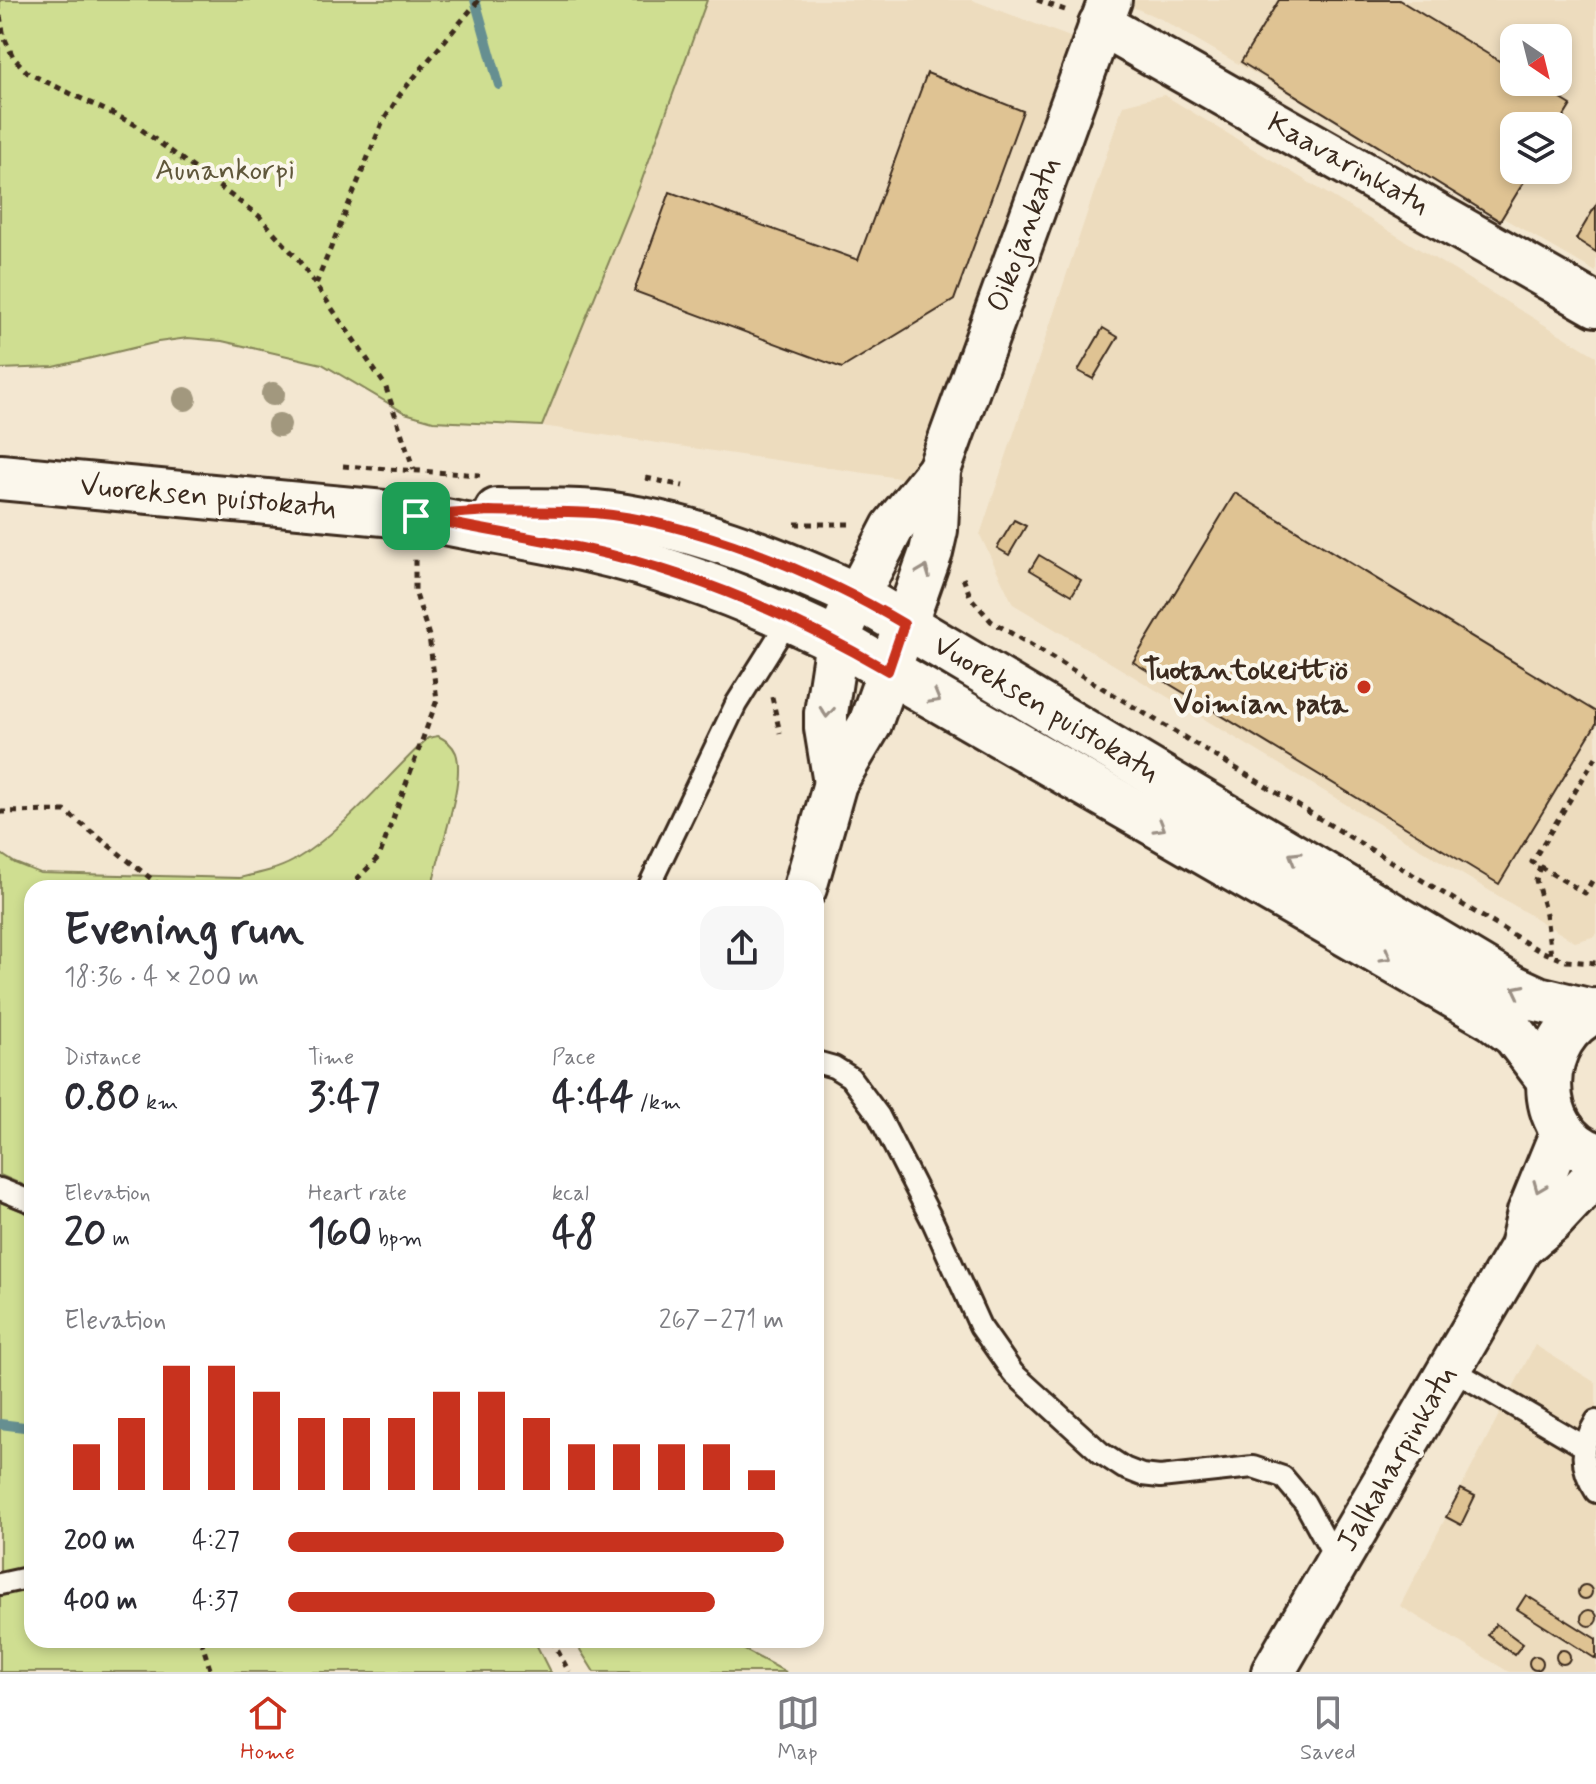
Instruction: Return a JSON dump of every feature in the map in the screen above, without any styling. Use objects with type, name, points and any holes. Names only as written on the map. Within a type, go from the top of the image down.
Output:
[{"type":"main road","name":"Vuoreksen puistokatu","points":[[0,477],[416,516],[590,550],[677,575],[790,618],[837,641],[1493,1018],[1515,1035],[1547,1077]]},
{"type":"main road","name":"Vuoreksen puistokatu","points":[[416,516],[490,511],[596,513],[687,530],[813,575],[857,596],[1512,987],[1538,999],[1594,1012]]},
{"type":"main road","points":[[1580,1142],[1551,1107],[1547,1077],[1554,1052],[1569,1031],[1594,1012]]},
{"type":"street","name":"Kaavarinkatu","points":[[1105,12],[1596,305]]},
{"type":"street","name":"Oikojankatu","points":[[835,783],[870,724],[935,540],[939,470],[1105,12]]},
{"type":"street","name":"Oikojankatu","points":[[835,783],[826,713],[837,641],[893,527],[939,470]]},
{"type":"street","points":[[807,880],[835,783]]},
{"type":"street","name":"Jalkaharpinkatu","points":[[1273,1672],[1521,1247],[1529,1212],[1580,1142]]},
{"type":"street","name":"Jalkaharpinkatu","points":[[1521,1247],[1552,1221],[1596,1174]]},
{"type":"lane","points":[[652,880],[736,704],[790,618]]},
{"type":"lane","points":[[824,1064],[850,1077],[879,1116],[933,1222],[980,1326],[1013,1373],[1101,1453],[1142,1475],[1160,1477],[1253,1467],[1283,1477],[1305,1503],[1337,1561]]},
{"type":"lane","points":[[0,1189],[24,1199]]},
{"type":"lane","points":[[1450,1368],[1583,1446]]},
{"type":"lane","points":[[1596,1421],[1583,1446],[1584,1465],[1596,1492]]},
{"type":"lane","points":[[0,1584],[24,1579]]},
{"type":"path","points":[[316,285],[382,123],[401,93],[479,0]]},
{"type":"path","points":[[0,16],[4,37],[13,57],[28,73],[134,124],[259,216],[297,258],[385,385],[414,471]]},
{"type":"path","points":[[356,880],[379,857],[437,700],[429,636],[415,591],[416,516]]},
{"type":"path","points":[[1592,881],[1585,893],[1532,862],[1596,757]]},
{"type":"path","points":[[0,812],[65,811],[153,880]]},
{"type":"path","points":[[1540,866],[1536,880],[1546,914],[1551,956]]},
{"type":"path","points":[[204,1648],[211,1672]]},
{"type":"path","points":[[556,1648],[569,1672]]},
{"type":"shaded area","points":[[707,0],[972,0],[1078,40],[1081,48],[916,469],[906,479],[542,426],[639,188]]},
{"type":"shaded area","points":[[1116,0],[1596,0],[1596,272],[1161,19]]},
{"type":"shaded area","points":[[1164,95],[1596,356],[1596,936],[1575,942],[1013,604],[980,535],[1123,105]]},
{"type":"shaded area","points":[[1535,1345],[1596,1383],[1596,1672],[1509,1672],[1400,1606]]},
{"type":"green space","name":"Aunankorpi","points":[[0,0],[707,0],[639,188],[542,426],[433,421],[405,413],[322,364],[222,341],[188,338],[158,342],[54,367],[0,369]]},
{"type":"green space","points":[[438,736],[453,747],[458,766],[454,800],[434,880],[24,880],[24,1186],[0,1175],[0,853],[40,873],[239,878],[267,871],[293,861],[330,834],[428,738]]},
{"type":"green space","points":[[0,1202],[24,1212],[24,1570],[0,1575]]},
{"type":"green space","points":[[24,1589],[24,1648],[538,1648],[550,1672],[0,1672],[0,1594]]},
{"type":"green space","points":[[579,1648],[741,1648],[786,1672],[594,1672]]},
{"type":"building","points":[[1279,0],[1399,0],[1500,61],[1500,96],[1556,96],[1571,105],[1567,112],[1500,112],[1500,184],[1522,184],[1500,221],[1241,62]]},
{"type":"building","points":[[927,73],[1023,111],[954,300],[842,368],[634,291],[670,192],[858,260]]},
{"type":"building","points":[[1596,205],[1596,252],[1576,239]]},
{"type":"building","points":[[1103,328],[1118,337],[1093,379],[1078,371]]},
{"type":"building","name":"Tuotantokeittiö Voimian pata","points":[[1235,493],[1596,712],[1596,724],[1499,884],[1133,662]]},
{"type":"building","points":[[1014,520],[1026,526],[1009,555],[997,548]]},
{"type":"building","points":[[1039,555],[1081,580],[1072,595],[1030,570]]},
{"type":"building","points":[[1461,1489],[1475,1496],[1461,1525],[1446,1517]]},
{"type":"building","points":[[1585,1585],[1592,1592],[1585,1599],[1578,1592]]},
{"type":"building","points":[[1526,1595],[1596,1639],[1596,1659],[1517,1609]]},
{"type":"building","points":[[1589,1610],[1595,1612],[1595,1624],[1589,1626],[1583,1624],[1581,1618],[1583,1612]]},
{"type":"building","points":[[1496,1624],[1523,1644],[1514,1655],[1488,1635]]},
{"type":"building","points":[[1563,1650],[1570,1657],[1563,1664],[1556,1657]]},
{"type":"building","points":[[1536,1656],[1543,1663],[1536,1670],[1529,1663]]},
{"type":"waterway","points":[[475,0],[499,85]]},
{"type":"waterway","points":[[0,1424],[24,1427]]},
{"type":"place","name":"Tuotantokeittiö Voimian pata","points":[[1364,687]]},
{"type":"route","points":[[490,511],[596,513],[687,530],[813,575],[904,624],[888,671],[790,618],[677,575],[590,550],[416,516],[490,511]]}]
